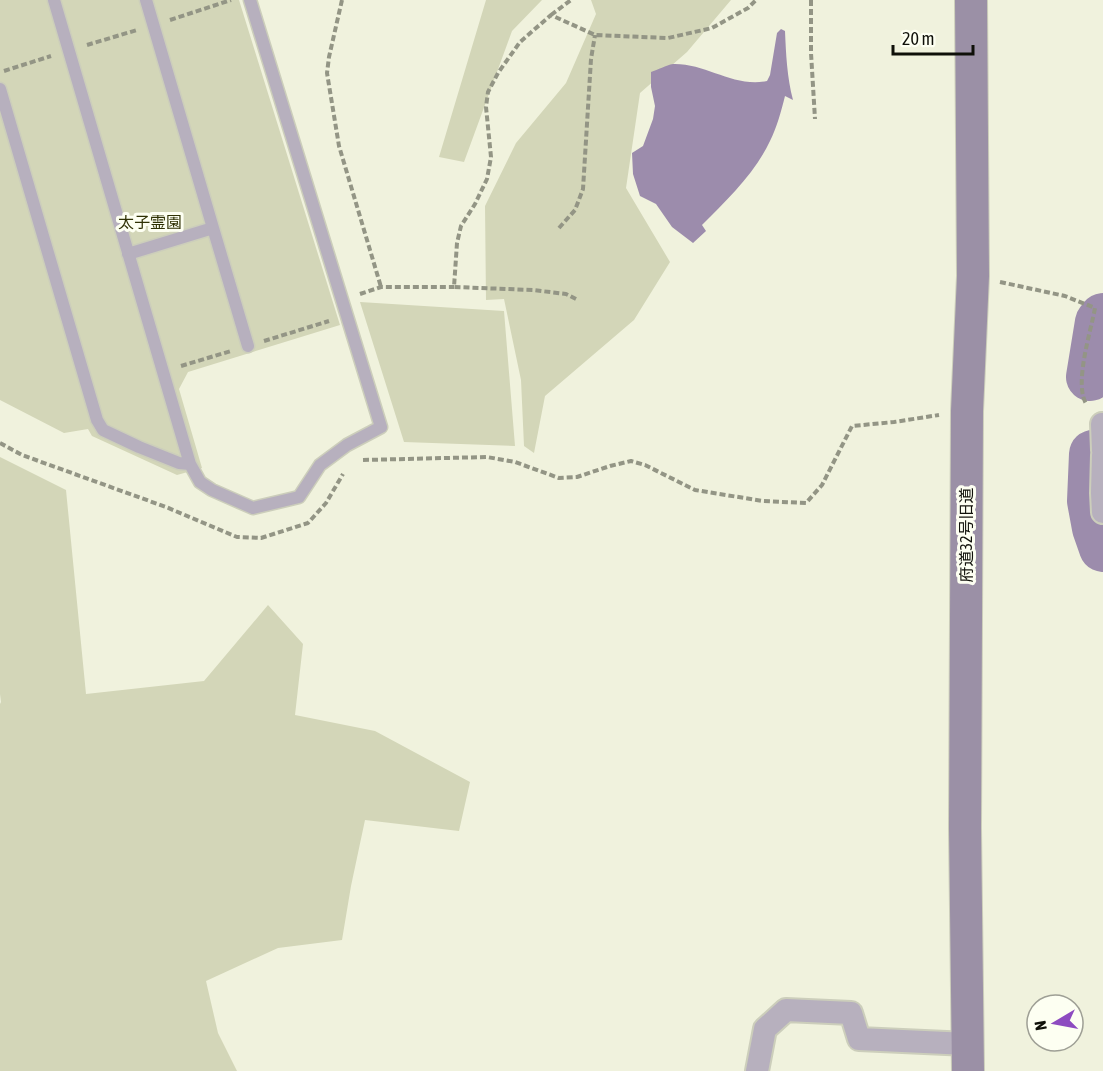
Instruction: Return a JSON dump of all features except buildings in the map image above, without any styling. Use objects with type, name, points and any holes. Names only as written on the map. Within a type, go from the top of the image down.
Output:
[{"type":"street","name":"府道32号旧道","points":[[968,1058],[967,411],[973,276],[971,0]]},
{"type":"street","points":[[1102,424],[1103,450]]},
{"type":"street","points":[[1103,455],[1103,512]]},
{"type":"street","points":[[758,1071],[765,1029],[786,1010],[851,1013],[859,1039],[968,1058]]},
{"type":"lane","points":[[54,0],[190,464],[200,482],[212,490],[253,508],[300,497],[320,465],[347,445],[381,427],[250,0]]},
{"type":"lane","points":[[146,0],[248,346]]},
{"type":"lane","points":[[0,90],[97,420],[103,430],[179,463],[190,464]]},
{"type":"lane","points":[[128,254],[213,228]]},
{"type":"path","points":[[0,72],[232,0]]},
{"type":"path","points":[[342,0],[327,73],[339,146],[381,287]]},
{"type":"path","points":[[454,287],[457,243],[461,226],[487,179],[491,157],[486,107],[488,92],[498,72],[520,42],[571,0]]},
{"type":"path","points":[[552,15],[595,34],[668,38],[712,28],[748,8],[756,0]]},
{"type":"path","points":[[811,0],[815,119]]},
{"type":"path","points":[[559,228],[575,210],[584,189],[591,59],[595,34]]},
{"type":"path","points":[[973,276],[1065,296],[1098,308],[1082,369],[1083,399],[1102,424]]},
{"type":"path","points":[[342,299],[381,287],[454,287],[555,293],[566,294],[576,299]]},
{"type":"path","points":[[355,464],[364,459],[487,457],[515,462],[559,478],[577,477],[631,461],[645,465],[695,490],[763,501],[806,503],[822,485],[852,426],[967,411]]},
{"type":"path","points":[[0,443],[22,455],[166,507],[237,537],[261,538],[308,523],[326,502],[346,469]]},
{"type":"green space","name":"太子霊園","points":[[0,0],[239,0],[340,325],[188,372],[179,389],[202,468],[177,475],[92,436],[88,429],[64,433],[0,400]]},
{"type":"green space","points":[[486,0],[542,0],[512,31],[464,162],[439,157]]},
{"type":"green space","points":[[591,0],[731,0],[687,52],[640,93],[626,188],[670,262],[634,320],[545,396],[534,453],[524,446],[521,380],[504,299],[486,300],[485,206],[516,143],[566,83],[596,14]]},
{"type":"green space","points":[[360,302],[504,311],[515,446],[404,442]]},
{"type":"green space","points":[[0,457],[66,490],[86,694],[204,681],[268,605],[303,644],[295,715],[375,731],[470,782],[459,831],[365,820],[342,940],[278,948],[206,981],[218,1033],[237,1071],[0,1071]]},
{"type":"shaded area","points":[[781,29],[785,31],[786,57],[793,100],[785,96],[775,130],[764,153],[740,186],[702,225],[706,231],[693,243],[672,227],[656,204],[640,196],[633,174],[632,153],[643,146],[653,119],[655,106],[651,72],[673,64],[697,67],[743,81],[767,81],[777,33]]},
{"type":"waterway","points":[[1090,377],[1099,322],[1103,317]]},
{"type":"waterway","points":[[1093,454],[1091,501],[1096,528],[1103,548]]}]
